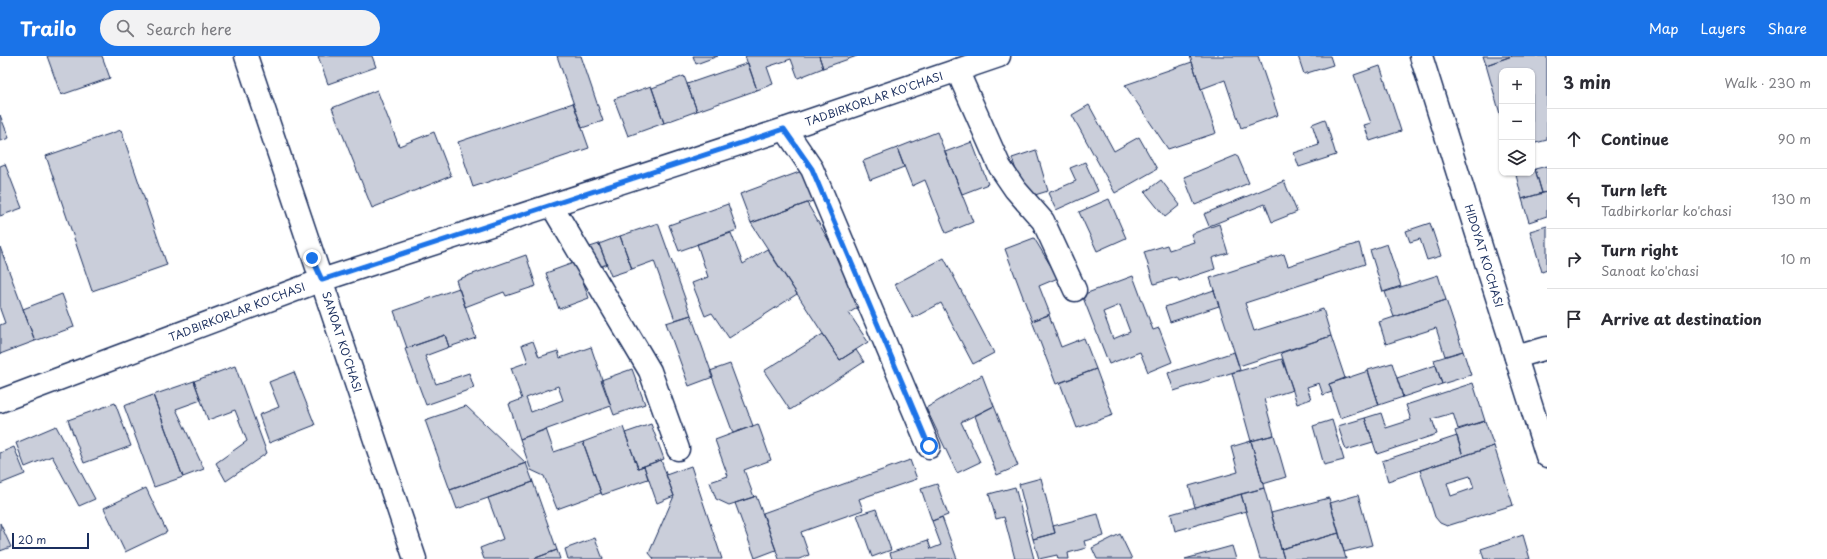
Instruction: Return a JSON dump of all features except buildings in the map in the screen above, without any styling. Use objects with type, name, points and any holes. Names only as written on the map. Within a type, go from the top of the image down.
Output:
[{"type":"main road","name":"SANOAT KO'CHASI","points":[[246,56],[312,258],[322,280],[415,559]]},
{"type":"main road","name":"TADBIRKORLAR KO'CHASI","points":[[0,401],[322,280],[552,206],[999,56]]},
{"type":"main road","name":"HIDOYAT KO'CHASI","points":[[1421,56],[1547,456]]},
{"type":"main road","points":[[957,70],[1000,167],[1015,188],[1043,220],[1075,290]]},
{"type":"main road","points":[[784,129],[812,169],[929,446]]},
{"type":"main road","points":[[552,206],[650,371],[678,449]]},
{"type":"main road","points":[[1516,357],[1547,348]]},
{"type":"route","points":[[312,258],[322,280],[784,129],[812,169],[929,446]]}]
